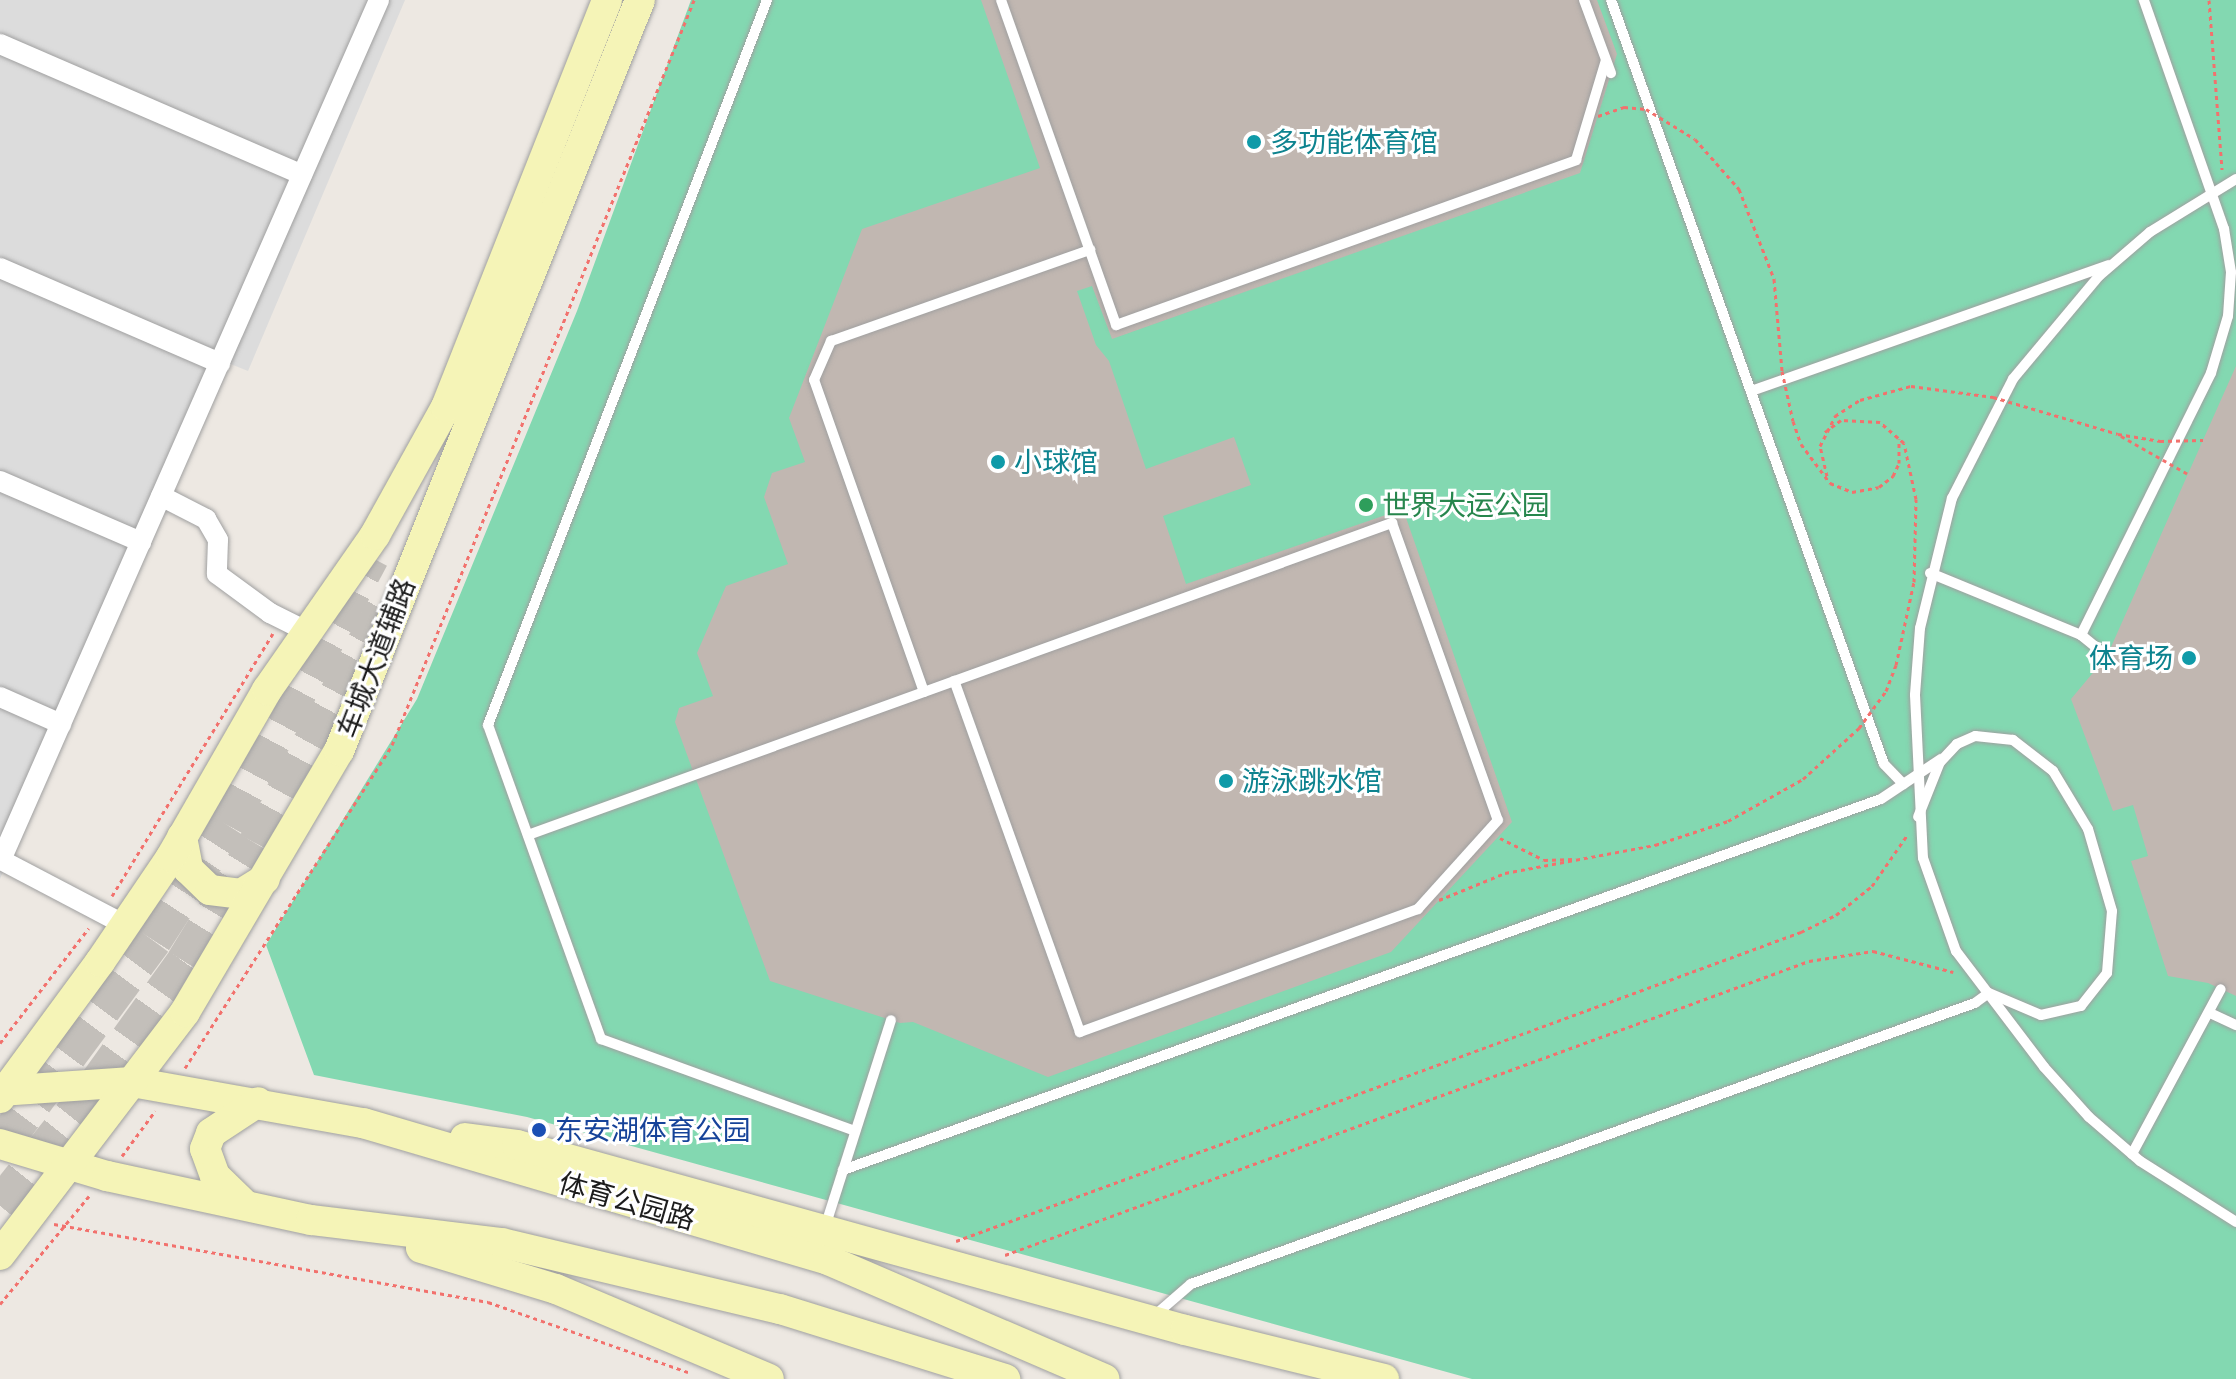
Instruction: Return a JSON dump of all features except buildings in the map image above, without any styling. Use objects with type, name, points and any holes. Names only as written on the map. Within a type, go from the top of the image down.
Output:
[{"type":"main road","name":"车城大道辅路","points":[[2,1093],[114,917],[182,837],[267,690],[298,626],[375,535],[446,407],[607,0]]},
{"type":"main road","name":"车城大道辅路","points":[[0,1255],[74,1162],[185,1012],[339,751],[640,0]]},
{"type":"main road","points":[[182,837],[188,869],[210,890],[241,894],[265,879]]},
{"type":"main road","name":"体育公园路","points":[[2,1093],[132,1082],[363,1123],[828,1260],[1104,1379]]},
{"type":"main road","points":[[245,1205],[215,1176],[205,1149],[211,1133],[258,1102]]},
{"type":"main road","points":[[363,1123],[517,1145],[919,1254],[1149,1321],[1384,1379]]},
{"type":"main road","points":[[0,1144],[74,1162],[107,1176],[311,1220],[556,1289],[729,1371],[769,1379]]},
{"type":"main road","points":[[311,1220],[502,1243],[780,1309],[1005,1379]]},
{"type":"street","points":[[114,917],[1,859],[379,0]]},
{"type":"street","points":[[0,44],[302,175]]},
{"type":"street","points":[[0,268],[220,363]]},
{"type":"street","points":[[0,481],[141,542]]},
{"type":"street","points":[[161,496],[206,519],[218,540],[217,574],[270,613],[298,626]]},
{"type":"street","points":[[0,697],[61,724]]},
{"type":"lane","points":[[767,0],[488,725],[601,1039],[855,1131]]},
{"type":"lane","points":[[1001,0],[1116,325],[1576,160],[1606,60]]},
{"type":"lane","points":[[1584,0],[1611,73]]},
{"type":"lane","points":[[1611,0],[1884,764],[1903,784]]},
{"type":"lane","points":[[2081,635],[2211,373],[2228,316],[2231,272],[2218,189],[2144,0]]},
{"type":"lane","points":[[2236,179],[2115,262],[2053,325],[2013,379],[1952,498],[1930,573],[1918,655],[1918,817],[1936,903],[1956,951],[2044,1067],[2132,1154],[2236,1222]]},
{"type":"lane","points":[[924,692],[814,380],[831,341],[1090,250]]},
{"type":"lane","points":[[1751,391],[2115,262]]},
{"type":"lane","points":[[528,835],[954,681],[1392,523],[1498,820],[1418,909],[1080,1032],[954,681]]},
{"type":"lane","points":[[1930,573],[2081,635],[2107,656]]},
{"type":"lane","points":[[843,1170],[1881,799],[1975,736],[1994,736],[2029,749],[2053,771],[2088,829],[2112,911],[2107,973],[2081,1006],[2041,1015],[1989,993]]},
{"type":"lane","points":[[1918,743],[1928,759],[1946,756]]},
{"type":"lane","points":[[1918,817],[1929,782],[1946,756]]},
{"type":"lane","points":[[2132,1154],[2221,989]]},
{"type":"lane","points":[[1149,1321],[1191,1284],[1975,1003],[1989,993]]},
{"type":"lane","points":[[2210,1013],[2236,1025]]},
{"type":"lane","points":[[824,1228],[891,1020]]},
{"type":"path","points":[[2209,0],[2218,189]]},
{"type":"path","points":[[1598,116],[1624,107],[1646,109],[1695,139],[1739,189],[1774,279],[1782,371],[1793,421],[1801,444],[1830,483],[1852,492],[1879,487],[1893,476],[1899,463],[1898,438]]},
{"type":"path","points":[[1830,483],[1820,457],[1824,433],[1835,416],[1860,400],[1911,386],[1993,397],[2118,434],[2160,441],[2203,440]]},
{"type":"path","points":[[1439,900],[1505,873],[1655,845],[1728,821],[1803,779],[1859,728],[1886,691],[1896,665],[1914,582],[1916,499],[1912,469],[1898,438],[1880,422],[1857,417],[1841,420],[1824,433]]},
{"type":"path","points":[[2118,434],[2188,474]]},
{"type":"path","points":[[0,1043],[114,917],[263,642],[298,626]]},
{"type":"path","points":[[919,1254],[1801,932],[1836,915],[1872,886],[1918,817]]},
{"type":"path","points":[[1499,837],[1544,860],[1574,859]]},
{"type":"path","points":[[968,1269],[1809,961],[1873,951],[1902,955],[1941,966],[1989,993]]},
{"type":"path","points":[[27,1219],[488,1302],[692,1374]]},
{"type":"green space","name":"世界大运公园","points":[[691,0],[2236,0],[2236,1379],[1472,1379],[527,1117],[314,1075],[266,945],[417,699],[577,311]]},
{"type":"shaded area","points":[[0,0],[405,0],[248,371],[218,359],[0,879]]},
{"type":"tunnel","points":[[0,1147],[153,940],[227,825],[370,557]]},
{"type":"tunnel","points":[[0,1206],[96,1086],[185,962],[257,844],[385,608]]},
{"type":"place","name":"多功能体育馆","points":[[1254,142]]},
{"type":"place","name":"小球馆","points":[[998,462]]},
{"type":"place","name":"世界大运公园","points":[[1366,505]]},
{"type":"place","name":"体育场","points":[[2189,658]]},
{"type":"place","name":"游泳跳水馆","points":[[1226,781]]},
{"type":"place","name":"东安湖体育公园","points":[[539,1130]]}]
